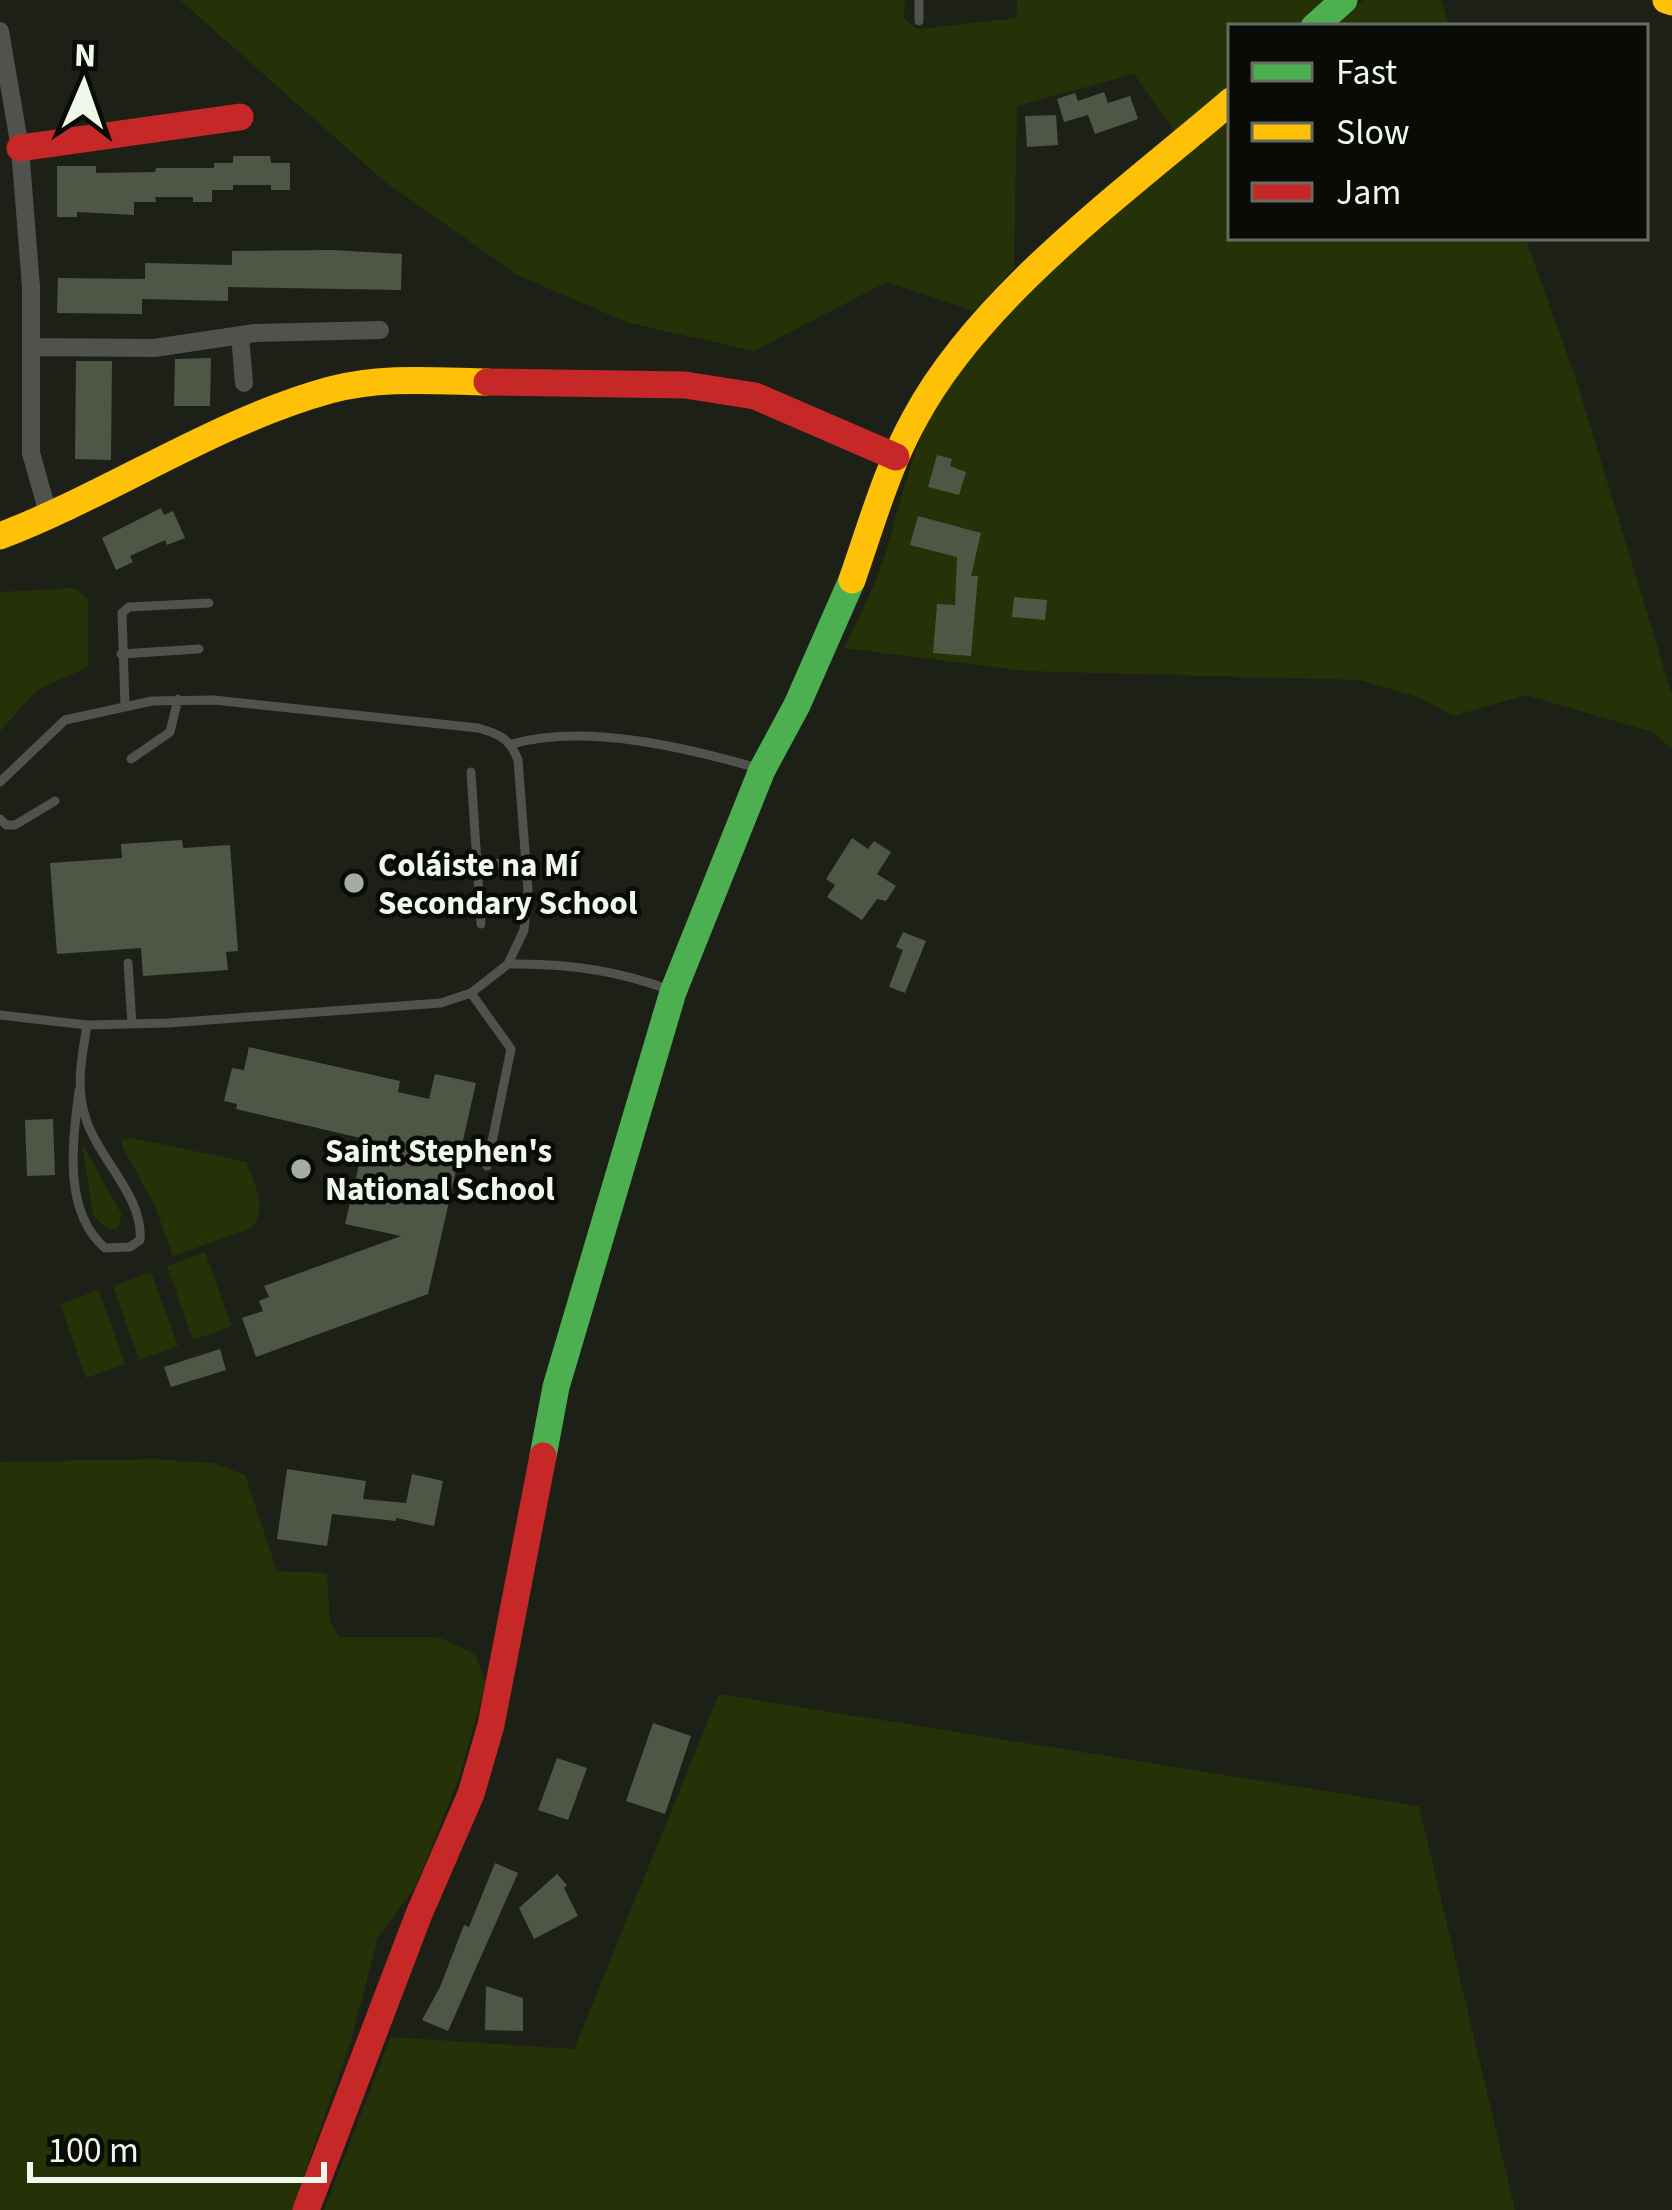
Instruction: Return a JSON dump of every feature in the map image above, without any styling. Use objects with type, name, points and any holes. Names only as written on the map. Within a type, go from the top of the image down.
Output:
[{"type":"street","points":[[1317,24],[1344,0]]},
{"type":"street","points":[[0,31],[20,148],[32,347],[31,453],[49,517]]},
{"type":"street","points":[[306,2210],[419,1914],[471,1794],[491,1725],[556,1387],[673,992],[762,770],[843,605],[896,457],[942,374],[988,320],[1046,261],[1228,104]]},
{"type":"street","points":[[20,148],[240,117]]},
{"type":"street","points":[[32,347],[154,348],[240,335],[380,330]]},
{"type":"street","points":[[240,335],[244,383]]},
{"type":"street","points":[[0,536],[49,517],[239,422],[333,389],[398,380],[686,385],[754,396],[896,457]]},
{"type":"lane","points":[[919,0],[919,21]]},
{"type":"lane","points":[[124,706],[120,617],[124,610],[209,603]]},
{"type":"lane","points":[[121,654],[199,649]]},
{"type":"lane","points":[[131,759],[170,732],[178,699]]},
{"type":"lane","points":[[0,782],[58,725],[82,714],[178,699],[478,728],[512,744],[521,777],[527,911],[508,964],[472,993],[441,1003],[132,1024],[87,1025],[0,1015]]},
{"type":"lane","points":[[512,744],[564,736],[627,742],[698,752],[762,770]]},
{"type":"lane","points":[[471,772],[482,924]]},
{"type":"lane","points":[[0,819],[15,825],[55,801]]},
{"type":"lane","points":[[478,865],[526,861]]},
{"type":"lane","points":[[128,963],[132,1024]]},
{"type":"lane","points":[[508,964],[550,963],[637,977],[673,992]]},
{"type":"lane","points":[[472,993],[508,1042],[512,1059],[487,1166]]},
{"type":"lane","points":[[79,1090],[92,1136],[140,1222],[140,1240],[130,1247],[105,1248],[82,1217],[74,1136],[79,1090],[87,1025]]},
{"type":"green space","points":[[180,0],[905,0],[904,18],[917,29],[1016,18],[1017,0],[1328,0],[1302,24],[1228,24],[1228,88],[1175,132],[1134,74],[1017,106],[1014,268],[974,311],[887,282],[754,351],[629,323],[517,275],[384,181]]},
{"type":"green space","points":[[1363,0],[1441,0],[1449,24],[1336,24]]},
{"type":"green space","points":[[1228,120],[1228,240],[1526,240],[1576,379],[1672,695],[1672,749],[1652,732],[1526,695],[1453,716],[1421,698],[1359,680],[1024,671],[844,648],[881,567],[921,436],[940,399],[1000,320],[1074,248]]},
{"type":"green space","points":[[74,588],[88,599],[88,667],[37,690],[0,731],[0,592]]},
{"type":"green space","points":[[133,1138],[246,1162],[260,1203],[252,1228],[173,1256],[155,1206],[122,1146],[122,1140]]},
{"type":"green space","points":[[82,1143],[122,1215],[117,1229],[107,1229],[93,1215]]},
{"type":"green space","points":[[205,1252],[232,1326],[193,1340],[167,1266]]},
{"type":"green space","points":[[151,1272],[178,1346],[139,1360],[113,1286]]},
{"type":"green space","points":[[99,1290],[125,1364],[86,1378],[60,1304]]},
{"type":"green space","points":[[154,1459],[213,1463],[245,1475],[277,1571],[327,1573],[330,1622],[339,1637],[438,1637],[475,1654],[486,1683],[460,1775],[416,1886],[378,1937],[351,2041],[292,2210],[0,2210],[0,1462]]},
{"type":"green space","points":[[719,1694],[1419,1806],[1515,2210],[324,2210],[391,2037],[574,2049]]},
{"type":"building","points":[[1104,92],[1108,103],[1130,96],[1138,119],[1095,134],[1088,115],[1064,122],[1057,99],[1075,93],[1078,101]]},
{"type":"building","points":[[1056,115],[1058,145],[1027,147],[1025,116]]},
{"type":"building","points":[[233,156],[270,156],[271,163],[290,163],[290,190],[233,185],[233,190],[212,190],[212,202],[155,197],[156,202],[134,202],[134,215],[77,212],[77,217],[57,217],[57,166],[96,166],[96,173],[155,172],[156,168],[214,168],[214,163],[233,163]]},
{"type":"building","points":[[232,251],[402,254],[401,290],[228,287],[228,301],[142,299],[142,314],[57,313],[58,278],[145,279],[145,263],[232,265]]},
{"type":"building","points":[[211,358],[210,406],[174,406],[175,359]]},
{"type":"building","points":[[76,361],[112,361],[111,460],[75,459]]},
{"type":"building","points":[[937,455],[952,459],[950,466],[966,472],[959,495],[928,487]]},
{"type":"building","points":[[161,508],[164,515],[173,511],[185,538],[167,545],[165,540],[130,556],[133,562],[116,570],[102,538]]},
{"type":"building","points":[[918,516],[981,533],[971,576],[978,576],[971,656],[933,653],[937,604],[955,605],[957,557],[910,545]]},
{"type":"building","points":[[1014,597],[1047,600],[1045,620],[1012,617]]},
{"type":"building","points":[[852,838],[868,849],[874,841],[891,852],[877,874],[896,886],[886,901],[877,899],[862,920],[827,897],[835,885],[826,879]]},
{"type":"building","points":[[182,840],[183,848],[230,845],[238,951],[226,952],[228,970],[143,976],[141,948],[57,954],[50,863],[122,858],[121,844]]},
{"type":"building","points":[[903,932],[926,941],[905,993],[889,987],[903,950],[896,947]]},
{"type":"building","points":[[249,1047],[400,1081],[398,1092],[429,1099],[435,1074],[476,1083],[428,1294],[256,1357],[242,1318],[263,1311],[259,1301],[269,1297],[264,1286],[401,1236],[345,1224],[365,1139],[236,1109],[237,1104],[224,1101],[232,1068],[244,1070]]},
{"type":"building","points":[[53,1119],[55,1175],[27,1176],[25,1120]]},
{"type":"building","points":[[220,1349],[226,1370],[171,1387],[164,1367]]},
{"type":"building","points":[[287,1469],[366,1481],[363,1499],[406,1503],[412,1474],[443,1481],[434,1526],[332,1514],[327,1546],[277,1539]]},
{"type":"building","points":[[653,1723],[691,1736],[665,1814],[626,1801]]},
{"type":"building","points":[[557,1758],[587,1768],[568,1820],[538,1810]]},
{"type":"building","points":[[495,1863],[518,1873],[448,2031],[422,2020]]},
{"type":"building","points":[[557,1874],[567,1885],[564,1888],[578,1916],[534,1939],[519,1908]]},
{"type":"building","points":[[486,1986],[523,1998],[523,2031],[485,2030]]},
{"type":"traffic: fast","points":[[1317,24],[1344,0]]},
{"type":"traffic: fast","points":[[543,1456],[556,1387],[673,992],[762,770],[797,705],[852,580]]},
{"type":"traffic: slow","points":[[1666,0],[1672,2]]},
{"type":"traffic: slow","points":[[852,580],[905,437],[943,373],[977,329],[1058,247],[1228,103]]},
{"type":"traffic: slow","points":[[0,536],[245,420],[330,390],[389,381],[487,382]]},
{"type":"traffic: jam","points":[[20,148],[240,117]]},
{"type":"traffic: jam","points":[[487,382],[685,385],[755,396],[896,457]]},
{"type":"traffic: jam","points":[[306,2210],[419,1914],[471,1794],[491,1725],[543,1456]]},
{"type":"place","name":"Coláiste na Mí Secondary School","points":[[354,883]]},
{"type":"place","name":"Saint Stephen's National School","points":[[301,1169]]}]
